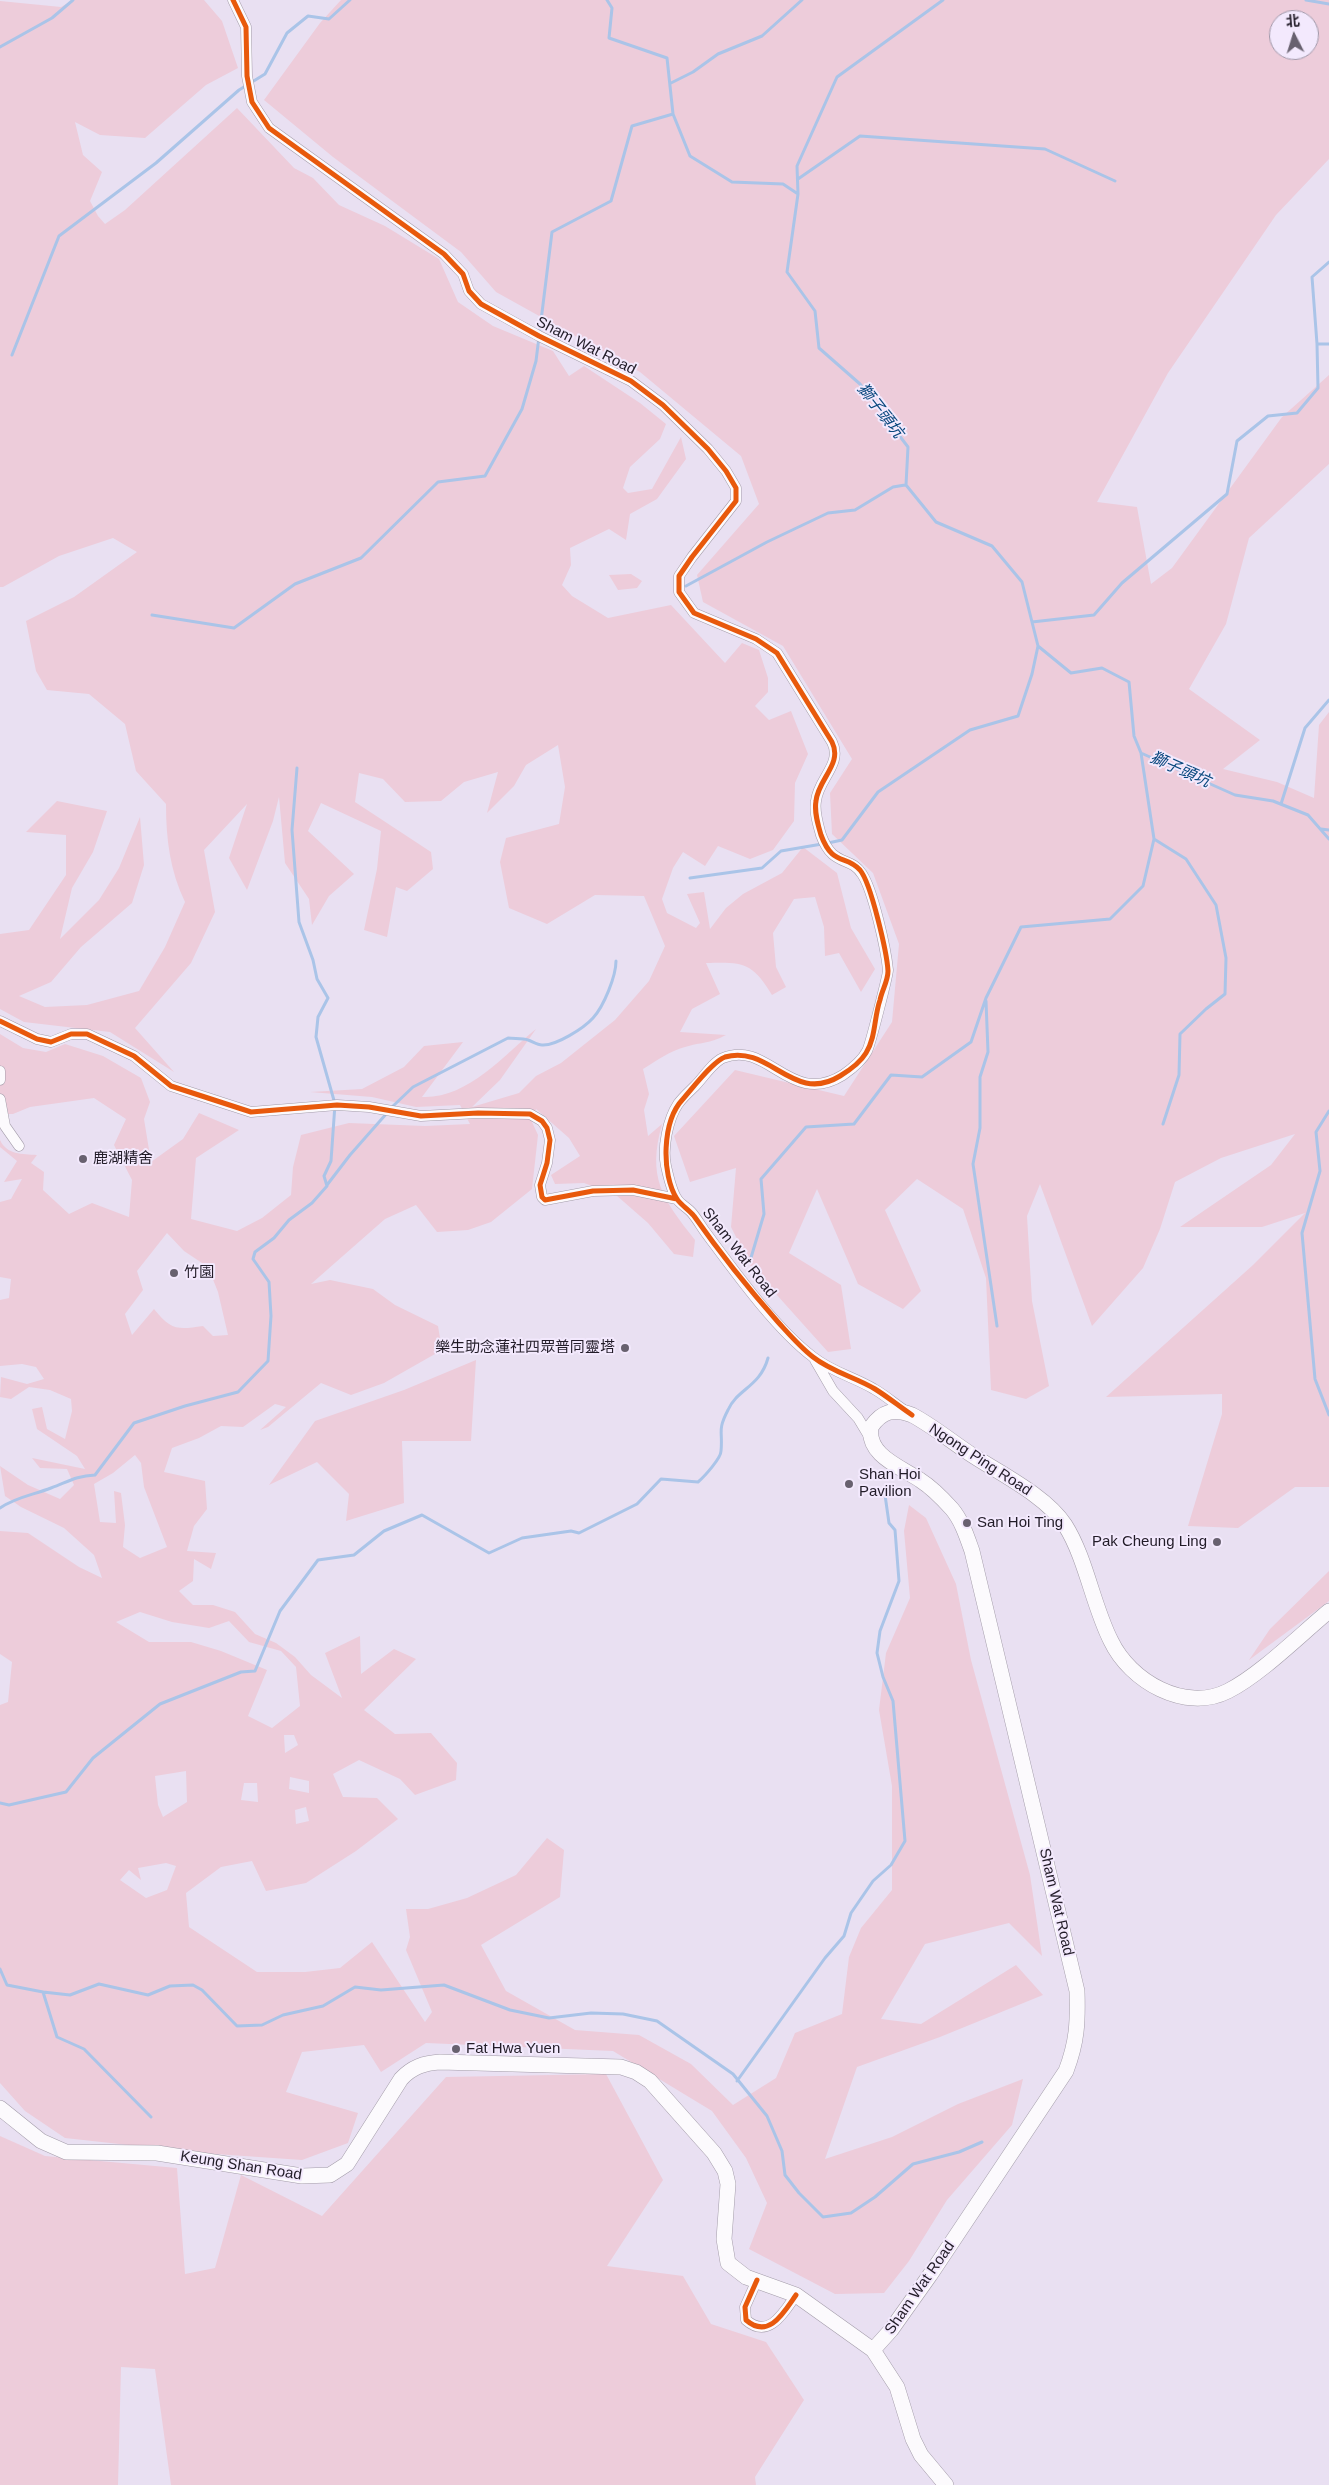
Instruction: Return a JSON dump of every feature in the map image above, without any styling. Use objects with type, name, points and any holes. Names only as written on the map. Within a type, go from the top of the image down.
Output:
[{"type":"main road","points":[[872,1442],[871,1427],[884,1413],[898,1411],[912,1415]]},
{"type":"main road","name":"Ngong Ping Road","points":[[912,1415],[1053,1510],[1072,1537],[1104,1625],[1117,1653],[1132,1671],[1155,1688],[1183,1696],[1200,1696],[1227,1692],[1245,1681],[1329,1611]]},
{"type":"main road","name":"Sham Wat Road","points":[[872,1442],[884,1457],[922,1481],[951,1508],[960,1521],[972,1551],[1077,1991],[1078,2019],[1076,2043],[1066,2072],[930,2275],[891,2330],[873,2350]]},
{"type":"main road","name":"Keung Shan Road","points":[[0,2108],[41,2141],[66,2152],[157,2153],[293,2176],[322,2176],[336,2173],[351,2160],[395,2087],[405,2074],[417,2066],[440,2062],[629,2069],[658,2087],[718,2158],[726,2172],[728,2184],[724,2239],[728,2263],[746,2277],[796,2295],[826,2314],[873,2350],[897,2387],[913,2439],[921,2455],[946,2485]]},
{"type":"street","name":"Sham Wat Road","points":[[233,0],[246,27],[247,76],[252,102],[269,128],[444,254],[463,274],[469,291],[480,304],[539,336],[631,381],[657,400],[708,449],[726,470],[736,488],[736,501],[679,576],[679,592],[694,613],[756,639],[777,653],[835,748],[836,760],[819,788],[816,809],[818,823],[826,847],[832,855],[854,866],[865,878],[878,923],[888,969],[871,1044],[859,1063],[834,1080],[820,1084],[801,1083],[781,1074],[762,1060],[742,1054],[722,1058],[677,1105],[665,1146],[666,1164],[677,1199],[692,1213],[754,1296],[794,1341],[813,1357],[841,1375],[875,1390],[912,1415]]},
{"type":"street","points":[[0,1021],[37,1039],[51,1042],[71,1034],[87,1034],[134,1056],[170,1086],[251,1112],[337,1105],[369,1107],[421,1116],[478,1112],[530,1114],[542,1121],[547,1128],[550,1140],[547,1163],[540,1185],[542,1197],[545,1200],[593,1191],[633,1190],[677,1199]]},
{"type":"street","points":[[0,1071],[0,1080]]},
{"type":"street","points":[[0,1099],[5,1126],[19,1146]]},
{"type":"street","name":"Sham Wat Road","points":[[813,1357],[833,1391],[858,1418],[872,1442]]},
{"type":"street","points":[[757,2280],[745,2308],[746,2320],[752,2325],[760,2328],[771,2325],[780,2318],[796,2295]]},
{"type":"shaded area","points":[[73,0],[204,0],[222,21],[238,68],[206,85],[145,138],[100,135],[75,122],[83,155],[102,172],[90,201],[105,224],[125,210],[237,108],[294,168],[313,178],[339,205],[385,226],[439,259],[458,302],[493,326],[553,351],[569,376],[584,366],[640,403],[666,424],[660,439],[630,467],[623,488],[628,493],[652,489],[681,437],[686,459],[657,499],[630,514],[626,540],[609,529],[570,548],[571,565],[562,585],[572,596],[608,618],[671,605],[725,663],[742,643],[759,650],[768,678],[768,692],[755,706],[769,720],[791,711],[808,754],[795,783],[794,821],[773,850],[750,859],[718,846],[705,866],[683,852],[673,868],[662,899],[667,913],[696,928],[700,923],[687,894],[704,892],[710,929],[726,908],[743,894],[782,873],[803,847],[837,873],[851,928],[875,969],[861,992],[839,953],[825,956],[824,927],[815,897],[794,899],[773,933],[776,967],[786,987],[772,995],[758,976],[745,966],[729,963],[706,963],[720,994],[692,1009],[680,1032],[726,1035],[715,1040],[674,1051],[643,1069],[649,1094],[644,1110],[648,1136],[662,1124],[656,1159],[657,1173],[666,1199],[695,1240],[693,1257],[674,1254],[648,1223],[616,1195],[584,1183],[555,1184],[551,1175],[580,1156],[569,1138],[536,1109],[532,1122],[538,1135],[532,1189],[491,1222],[468,1230],[437,1232],[416,1205],[385,1219],[311,1284],[330,1280],[373,1289],[395,1305],[438,1326],[442,1350],[384,1383],[351,1395],[321,1383],[268,1427],[260,1430],[286,1407],[275,1404],[243,1427],[221,1426],[199,1438],[172,1448],[164,1472],[205,1481],[207,1509],[194,1526],[187,1551],[216,1553],[211,1569],[194,1559],[193,1581],[179,1591],[193,1605],[213,1605],[235,1612],[255,1634],[276,1643],[295,1657],[311,1675],[342,1698],[325,1653],[360,1636],[361,1674],[394,1649],[416,1659],[364,1710],[395,1734],[431,1733],[457,1763],[456,1780],[415,1795],[400,1779],[359,1760],[333,1774],[343,1797],[377,1798],[398,1819],[356,1851],[306,1883],[266,1891],[252,1861],[221,1867],[186,1893],[189,1927],[257,1972],[305,1972],[340,1968],[372,1942],[425,2022],[432,2012],[406,1950],[410,1937],[406,1909],[428,1909],[467,1898],[516,1875],[547,1838],[564,1850],[560,1897],[481,1945],[506,1991],[575,2030],[639,2035],[691,2064],[733,2105],[776,2078],[795,2033],[842,2014],[849,1957],[861,1928],[892,1890],[892,1786],[879,1710],[886,1653],[910,1598],[904,1531],[909,1505],[926,1518],[956,1584],[971,1660],[1030,1875],[1042,1956],[1009,1923],[925,1944],[881,2019],[921,2024],[1016,1965],[1043,1995],[940,2037],[857,2067],[825,2159],[892,2137],[958,2104],[1023,2079],[1012,2125],[947,2200],[909,2261],[884,2293],[835,2294],[749,2249],[767,2203],[746,2158],[712,2111],[613,2051],[426,2043],[381,2072],[364,2045],[302,2052],[286,2092],[358,2113],[348,2143],[302,2160],[201,2153],[65,2138],[25,2111],[0,2083],[0,1705],[8,1702],[12,1662],[0,1654],[0,1531],[28,1533],[79,1567],[102,1578],[94,1555],[64,1528],[21,1507],[5,1496],[0,1466],[28,1485],[60,1499],[74,1485],[67,1469],[40,1468],[32,1458],[85,1469],[77,1456],[37,1429],[32,1409],[42,1407],[47,1429],[65,1439],[72,1411],[71,1399],[50,1390],[29,1387],[11,1399],[0,1397],[1,1377],[27,1384],[44,1379],[36,1367],[22,1364],[0,1366],[0,1300],[9,1298],[11,1279],[0,1277],[0,1202],[11,1199],[22,1179],[4,1182],[17,1161],[0,1147],[0,1140],[11,1151],[37,1155],[31,1163],[44,1172],[43,1190],[69,1214],[92,1203],[129,1217],[132,1180],[114,1145],[126,1119],[94,1098],[30,1107],[13,1114],[0,1114],[0,1034],[23,1048],[46,1052],[65,1044],[103,1056],[141,1078],[150,1102],[144,1119],[151,1162],[183,1139],[199,1113],[239,1130],[196,1158],[191,1219],[237,1231],[262,1218],[291,1195],[293,1167],[301,1135],[349,1123],[425,1126],[470,1124],[460,1105],[416,1107],[372,1097],[310,1092],[362,1089],[404,1067],[424,1046],[463,1042],[422,1097],[438,1096],[454,1091],[484,1074],[536,1029],[500,1080],[472,1107],[519,1093],[536,1076],[561,1063],[615,1020],[649,981],[665,946],[644,896],[595,895],[547,924],[509,908],[500,862],[506,838],[559,824],[565,787],[558,745],[526,765],[514,786],[487,813],[498,772],[464,782],[441,801],[405,802],[383,779],[359,773],[355,802],[431,852],[433,869],[407,891],[396,887],[387,937],[364,930],[377,869],[381,831],[321,803],[308,831],[354,874],[329,896],[312,925],[309,899],[285,863],[279,797],[273,821],[247,890],[229,858],[247,804],[204,850],[215,912],[191,963],[135,1028],[174,1072],[110,1032],[24,1022],[0,1009],[0,934],[29,930],[66,875],[66,835],[26,832],[57,801],[107,811],[93,852],[72,888],[60,939],[99,900],[119,868],[140,817],[144,865],[132,903],[81,947],[51,982],[19,996],[45,1007],[87,1005],[139,991],[165,947],[185,902],[172,867],[166,804],[136,771],[125,724],[89,694],[47,690],[36,671],[26,621],[74,597],[137,552],[113,538],[59,556],[0,587],[0,1],[61,7]],"holes":[[[167,1233],[184,1251],[208,1267],[218,1292],[228,1335],[213,1336],[203,1326],[175,1327],[165,1321],[154,1309],[132,1335],[125,1314],[143,1290],[137,1271]],[[135,1455],[141,1463],[144,1487],[167,1547],[140,1558],[123,1547],[125,1525],[121,1493],[114,1491],[116,1523],[100,1522],[94,1484],[113,1473]],[[140,1612],[172,1622],[209,1628],[229,1621],[249,1642],[281,1651],[296,1667],[300,1706],[272,1728],[248,1716],[267,1670],[221,1651],[191,1642],[149,1642],[116,1622]],[[284,1735],[294,1735],[298,1745],[285,1753]],[[186,1771],[187,1802],[163,1817],[158,1805],[155,1776]],[[290,1777],[309,1781],[309,1793],[289,1789]],[[244,1783],[257,1783],[258,1802],[241,1800]],[[306,1807],[309,1821],[296,1824],[295,1810]],[[166,1863],[176,1866],[167,1890],[146,1898],[120,1880],[129,1870],[141,1880],[138,1868]]]},
{"type":"shaded area","points":[[341,0],[1329,0],[1329,159],[1276,215],[1168,373],[1097,502],[1137,507],[1151,584],[1172,568],[1282,417],[1329,375],[1329,464],[1249,538],[1226,624],[1189,689],[1260,740],[1223,769],[1277,782],[1314,798],[1319,725],[1329,712],[1329,1487],[1295,1487],[1238,1528],[1188,1526],[1222,1414],[1222,1394],[1106,1397],[1253,1265],[1305,1213],[1262,1227],[1180,1227],[1271,1165],[1295,1134],[1221,1158],[1175,1182],[1160,1229],[1143,1268],[1092,1326],[1040,1184],[1027,1216],[1032,1301],[1049,1386],[1026,1399],[991,1390],[986,1278],[963,1209],[917,1179],[885,1210],[921,1291],[903,1309],[858,1284],[817,1189],[789,1253],[841,1285],[851,1349],[828,1352],[750,1265],[731,1227],[736,1168],[690,1182],[674,1136],[735,1070],[844,1096],[892,1022],[899,944],[873,873],[832,834],[830,793],[852,759],[783,646],[703,602],[697,575],[759,504],[741,456],[640,372],[496,292],[461,252],[333,157],[264,100],[320,23]]},
{"type":"shaded area","points":[[631,574],[642,581],[637,588],[618,590],[609,575]]},
{"type":"shaded area","points":[[476,1360],[471,1441],[402,1441],[404,1503],[346,1521],[349,1494],[317,1462],[269,1485],[315,1421],[404,1390]]},
{"type":"shaded area","points":[[1329,1571],[1329,1601],[1249,1660],[1270,1629]]},
{"type":"shaded area","points":[[606,2074],[663,2180],[607,2266],[683,2276],[711,2324],[766,2342],[804,2400],[755,2477],[756,2485],[171,2485],[155,2369],[121,2367],[118,2485],[0,2485],[0,2136],[45,2156],[177,2168],[185,2274],[215,2268],[241,2175],[322,2216],[446,2077]]},
{"type":"waterway","points":[[0,47],[52,18],[73,0]]},
{"type":"waterway","points":[[12,355],[59,236],[156,163],[239,90],[265,74],[287,33],[308,16],[329,19],[350,0]]},
{"type":"waterway","name":"獅子頭坑","points":[[607,0],[612,8],[609,38],[667,58],[673,114],[690,156],[732,182],[783,184],[798,194],[787,272],[815,311],[819,348],[860,384],[908,447],[906,485],[936,522],[992,546],[1022,582],[1038,646],[1071,673],[1102,668],[1129,682],[1134,736],[1141,753],[1235,795],[1273,801],[1308,815],[1329,839]]},
{"type":"waterway","points":[[671,83],[693,72],[718,54],[762,36],[802,0]]},
{"type":"waterway","points":[[798,194],[797,166],[837,77],[943,0]]},
{"type":"waterway","points":[[1306,0],[1329,4]]},
{"type":"waterway","points":[[152,615],[234,628],[295,584],[361,558],[438,482],[485,476],[522,409],[536,361],[552,232],[611,201],[632,126],[673,114]]},
{"type":"waterway","points":[[798,179],[860,136],[1045,149],[1115,181]]},
{"type":"waterway","points":[[1032,622],[1094,615],[1122,583],[1227,494],[1237,441],[1268,416],[1297,413],[1318,388],[1312,277],[1329,262]]},
{"type":"waterway","points":[[1317,344],[1329,344]]},
{"type":"waterway","points":[[686,586],[767,542],[828,513],[855,510],[893,487],[905,485]]},
{"type":"waterway","points":[[828,843],[842,840],[878,792],[970,730],[1018,716],[1032,674],[1038,646]]},
{"type":"waterway","points":[[1281,804],[1305,728],[1329,700]]},
{"type":"waterway","points":[[750,1261],[764,1214],[761,1179],[806,1127],[854,1124],[891,1075],[922,1077],[971,1042],[986,998],[1021,927],[1110,919],[1143,886],[1154,839],[1141,753]]},
{"type":"waterway","points":[[0,1508],[18,1499],[72,1480],[95,1475],[134,1423],[185,1406],[238,1392],[268,1361],[271,1316],[269,1282],[253,1259],[255,1252],[274,1238],[289,1220],[312,1203],[327,1186],[324,1176],[331,1161],[335,1104],[316,1037],[318,1017],[328,998],[317,979],[313,960],[299,922],[292,830],[297,768]]},
{"type":"waterway","name":"獅子頭坑","points":[[1321,829],[1329,830]]},
{"type":"waterway","points":[[1154,839],[1186,859],[1216,905],[1226,958],[1225,994],[1180,1034],[1179,1075],[1163,1124]]},
{"type":"waterway","points":[[690,878],[762,868],[781,851],[822,844]]},
{"type":"waterway","points":[[391,1108],[413,1087],[508,1038],[526,1039],[540,1045],[548,1045],[562,1040],[577,1031],[593,1018],[605,999],[612,982],[616,961]]},
{"type":"waterway","points":[[986,1001],[988,1052],[980,1077],[980,1128],[973,1164],[997,1326]]},
{"type":"waterway","points":[[1329,1111],[1316,1132],[1320,1171],[1302,1233],[1315,1379],[1329,1415]]},
{"type":"waterway","points":[[327,1185],[350,1155],[387,1113]]},
{"type":"waterway","points":[[0,1803],[9,1805],[66,1792],[93,1758],[160,1704],[241,1672],[255,1671],[280,1611],[318,1560],[354,1555],[384,1531],[422,1515],[489,1553],[522,1538],[571,1531],[579,1533],[637,1504],[661,1479],[698,1482],[705,1476],[720,1454],[721,1427],[732,1403],[760,1375],[768,1358]]},
{"type":"waterway","points":[[737,2081],[825,1958],[844,1936],[851,1913],[873,1881],[891,1865],[905,1841],[893,1701],[883,1677],[877,1653],[880,1631],[899,1581],[895,1530],[889,1523],[885,1495]]},
{"type":"waterway","points":[[0,1969],[7,1985],[43,1992],[57,2037],[84,2049],[151,2117]]},
{"type":"waterway","points":[[43,1992],[70,1995],[99,1984],[148,1995],[170,1986],[193,1985],[202,1990],[237,2026],[262,2025],[283,2015],[323,2006],[355,1987],[381,1990],[444,1985],[510,2010],[549,2018],[591,2013],[623,2014],[657,2021],[733,2074],[767,2116],[782,2151],[785,2175],[799,2193],[823,2217],[851,2213],[875,2197],[913,2164],[959,2152],[982,2142]]},
{"type":"cycle path","points":[[233,0],[246,27],[247,76],[252,102],[269,128],[444,254],[463,274],[469,291],[481,304],[539,336],[631,381],[663,405],[708,449],[726,471],[736,488],[736,501],[679,576],[679,592],[694,613],[756,639],[777,653],[832,742],[835,750],[832,765],[821,786],[816,801],[818,823],[821,835],[830,852],[839,859],[855,865],[864,877],[882,935],[888,975],[878,1007],[869,1047],[864,1057],[840,1076],[823,1083],[809,1083],[795,1079],[769,1065],[741,1055],[725,1057],[715,1064],[683,1099],[671,1120],[666,1148],[668,1176],[677,1199],[694,1216],[745,1283],[799,1345],[820,1362],[875,1389],[912,1415]]},
{"type":"cycle path","points":[[0,1021],[37,1039],[51,1042],[71,1034],[87,1034],[134,1056],[171,1086],[251,1112],[337,1105],[369,1107],[421,1116],[478,1113],[530,1114],[542,1121],[547,1128],[550,1140],[547,1163],[540,1185],[542,1197],[545,1200],[593,1191],[633,1190],[677,1199]]},
{"type":"cycle path","points":[[757,2280],[745,2307],[746,2320],[754,2325],[762,2327],[775,2321],[781,2316],[796,2295]]},
{"type":"place","name":"鹿湖精舍","points":[[83,1159]]},
{"type":"place","name":"竹園","points":[[174,1273]]},
{"type":"place","name":"樂生助念蓮社四眾普同靈塔","points":[[625,1348]]},
{"type":"place","name":"Shan Hoi Pavilion","points":[[849,1484]]},
{"type":"place","name":"San Hoi Ting","points":[[967,1523]]},
{"type":"place","name":"Pak Cheung Ling","points":[[1217,1542]]},
{"type":"place","name":"Fat Hwa Yuen","points":[[456,2049]]}]
